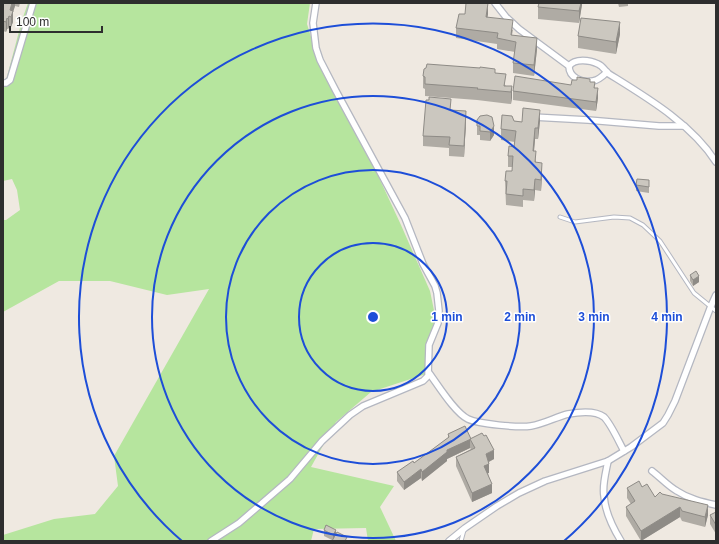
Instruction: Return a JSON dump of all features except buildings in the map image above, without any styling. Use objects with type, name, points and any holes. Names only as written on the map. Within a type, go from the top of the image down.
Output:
[{"type":"street","points":[[3,83],[10,80],[33,3]]},
{"type":"street","points":[[211,541],[239,523],[290,479],[322,441],[350,415],[363,406],[423,381],[428,376],[429,372],[429,345],[438,322],[439,311],[437,293],[405,218],[320,60],[316,48],[313,23],[316,3]]},
{"type":"street","points":[[495,3],[506,17],[519,29],[569,66],[569,71],[578,80],[589,82],[594,81],[599,79],[607,72]]},
{"type":"street","points":[[569,66],[570,63],[576,61],[589,61],[600,64],[607,72],[628,85],[684,126],[711,154],[716,162]]},
{"type":"street","points":[[529,116],[659,126],[684,126]]},
{"type":"street","points":[[449,541],[465,528],[518,493],[545,481],[608,461],[663,423],[675,401],[716,295]]},
{"type":"street","points":[[429,372],[460,413],[468,419],[478,422],[523,427],[540,424],[568,414],[594,413],[602,416],[608,421],[624,451]]},
{"type":"street","points":[[608,461],[604,481],[604,496],[608,513],[621,541]]},
{"type":"street","points":[[652,471],[680,493],[690,498],[716,505]]},
{"type":"lane","points":[[560,217],[575,222],[614,217],[630,218],[642,225],[660,241],[694,293],[716,311]]},
{"type":"lane","points":[[461,541],[465,528]]},
{"type":"green space","points":[[28,3],[310,3],[307,24],[317,56],[368,154],[401,225],[430,291],[436,320],[427,345],[426,374],[371,392],[336,422],[311,467],[394,486],[380,507],[396,541],[368,541],[366,528],[314,529],[311,541],[3,541],[3,535],[54,519],[95,514],[118,486],[114,456],[209,289],[167,295],[110,281],[59,281],[3,312],[3,220],[6,220],[20,210],[17,190],[12,179],[3,181],[3,88]]}]
